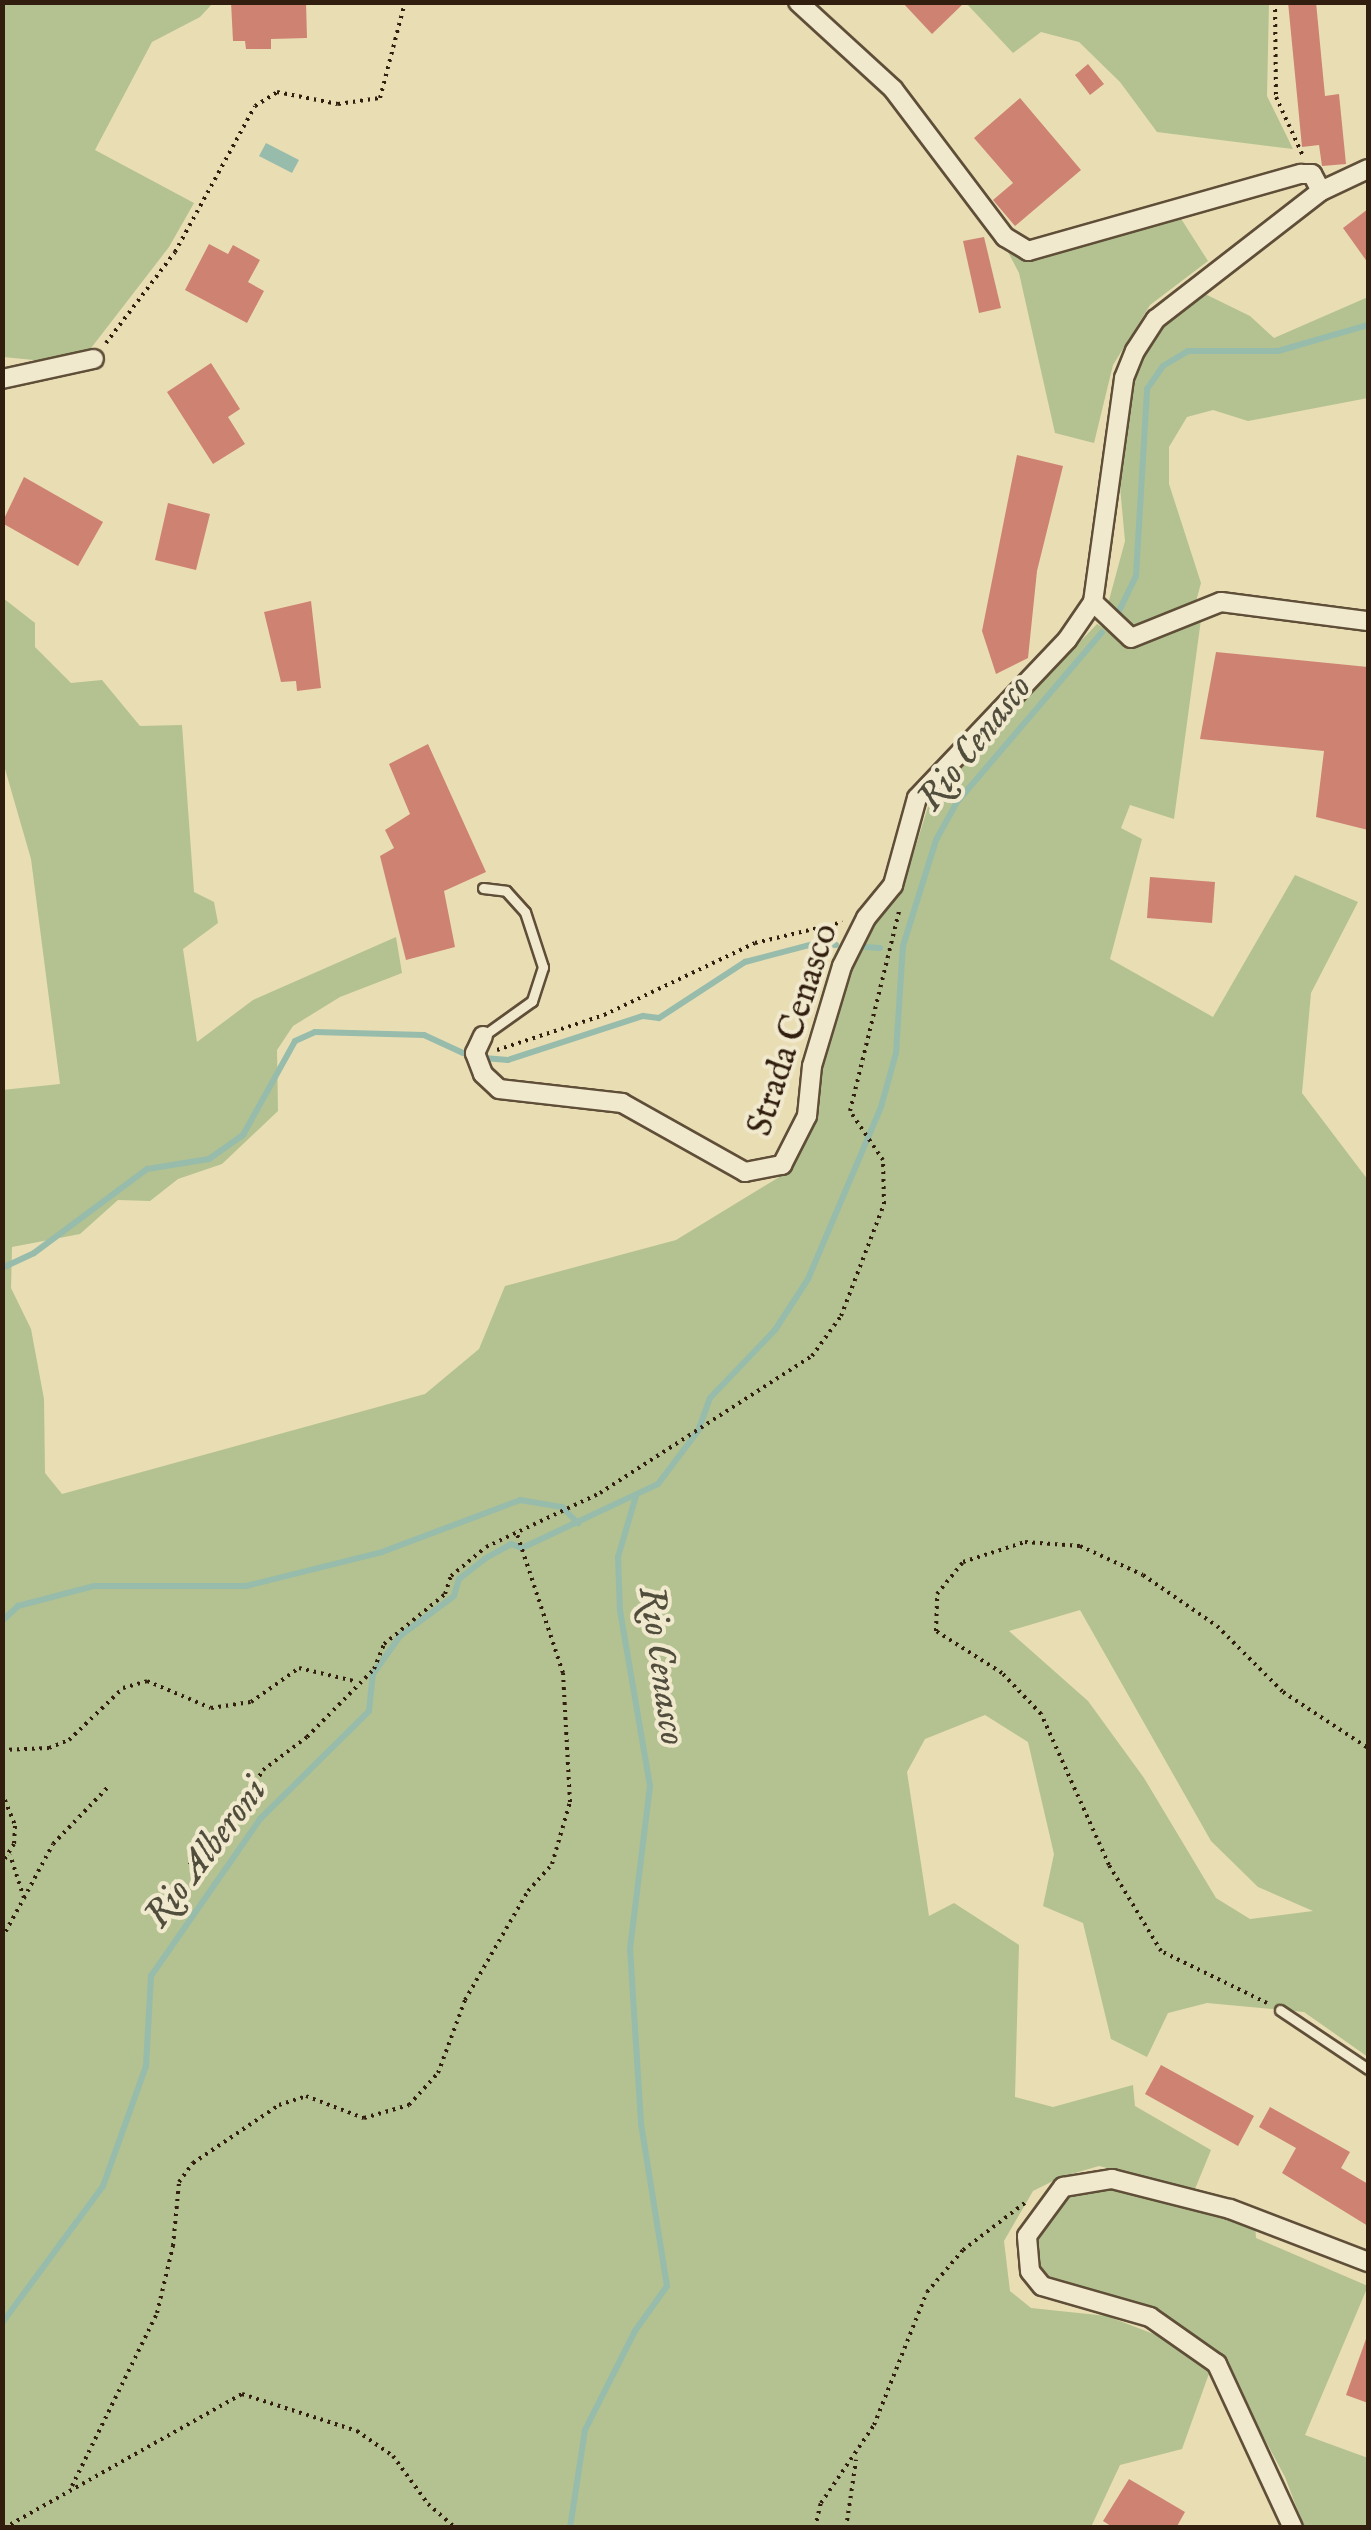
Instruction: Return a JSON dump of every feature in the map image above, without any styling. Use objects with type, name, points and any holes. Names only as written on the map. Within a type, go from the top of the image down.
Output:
[{"type":"street","points":[[798,2],[893,89],[1006,237],[1028,251],[1316,182]]},
{"type":"street","name":"Strada Cenasco","points":[[482,1040],[476,1053],[483,1074],[499,1090],[622,1103],[722,1162],[762,1172],[794,1150],[834,991],[866,918],[893,886],[917,798],[1067,640],[1093,602],[1121,395],[1135,351],[1156,319],[1316,182],[1368,170]]},
{"type":"street","points":[[2,379],[94,359]]},
{"type":"street","points":[[1093,602],[1131,638],[1221,602],[1368,621]]},
{"type":"street","points":[[1293,2528],[1233,2394],[1204,2350],[1115,2303],[1057,2295],[1030,2271],[1027,2236],[1063,2187],[1094,2178],[1160,2188],[1368,2262]]},
{"type":"lane","points":[[482,1040],[532,1001],[543,967],[526,912],[506,891],[483,888]]},
{"type":"lane","points":[[1280,2010],[1368,2069]]},
{"type":"path","points":[[94,359],[175,252],[255,106],[276,92],[338,104],[380,98],[405,2]]},
{"type":"path","points":[[1275,2],[1276,98],[1316,182]]},
{"type":"path","points":[[189,1864],[228,1827],[262,1770],[307,1736],[356,1682],[374,1669],[384,1644],[445,1594],[451,1576],[516,1531],[600,1493],[766,1391],[812,1356],[841,1316],[884,1204],[883,1160],[850,1111],[883,955],[901,904]]},
{"type":"path","points":[[482,1040],[494,1051],[604,1016],[755,942],[866,918]]},
{"type":"path","points":[[72,2486],[157,2313],[179,2182],[192,2163],[279,2105],[306,2096],[364,2118],[409,2105],[438,2073],[466,2000],[528,1891],[552,1864],[570,1802],[564,1673],[516,1531]]},
{"type":"path","points":[[1280,2010],[1161,1951],[1109,1866],[1041,1714],[1002,1672],[936,1630],[937,1594],[963,1562],[1025,1542],[1080,1546],[1143,1575],[1216,1626],[1283,1692],[1368,1748]]},
{"type":"path","points":[[2,1750],[69,1740],[123,1688],[147,1681],[212,1708],[251,1702],[298,1668],[356,1682]]},
{"type":"path","points":[[2,1938],[54,1844],[110,1785]]},
{"type":"path","points":[[2,1793],[15,1826],[10,1856],[24,1898]]},
{"type":"path","points":[[2,1862],[10,1856]]},
{"type":"path","points":[[815,2528],[821,2503],[856,2455],[941,2272],[995,2224],[1063,2187]]},
{"type":"path","points":[[4,2528],[72,2486],[242,2394],[358,2431],[393,2456],[428,2504],[456,2528]]},
{"type":"path","points":[[846,2528],[856,2455]]},
{"type":"shaded area","points":[[2,3],[213,3],[200,17],[152,42],[95,150],[194,203],[169,247],[88,352],[54,362],[3,357]]},
{"type":"shaded area","points":[[966,3],[1269,3],[1267,96],[1293,149],[1157,132],[1120,82],[1079,42],[1041,32],[1013,53]]},
{"type":"shaded area","points":[[266,143],[299,160],[292,173],[259,156]]},
{"type":"shaded area","points":[[1178,214],[1208,261],[1150,305],[1113,365],[1094,443],[1055,433],[1019,273],[1008,252]]},
{"type":"shaded area","points":[[1205,294],[1250,316],[1274,338],[1368,297],[1368,398],[1248,421],[1213,410],[1187,417],[1169,447],[1169,484],[1201,583],[1195,605],[1133,631],[1108,604],[1125,541],[1119,476],[1129,383],[1138,358],[1163,324]]},
{"type":"shaded area","points":[[3,598],[35,623],[35,647],[71,683],[102,680],[140,726],[182,725],[194,892],[214,902],[218,923],[183,949],[197,1042],[253,1000],[396,937],[402,973],[340,997],[293,1026],[277,1050],[278,1111],[222,1164],[178,1179],[150,1201],[118,1200],[80,1234],[12,1247],[11,1288],[31,1329],[44,1399],[45,1473],[62,1494],[425,1394],[479,1349],[505,1286],[676,1240],[781,1176],[800,1154],[814,1116],[817,1069],[853,956],[907,874],[931,797],[1097,624],[1131,644],[1202,612],[1174,819],[1130,805],[1121,828],[1142,839],[1110,959],[1213,1017],[1295,875],[1358,902],[1311,993],[1302,1093],[1368,1180],[1368,2057],[1304,2012],[1207,2003],[1168,2013],[1147,2057],[1111,2039],[1083,1923],[1043,1906],[1054,1854],[1028,1742],[985,1715],[925,1739],[907,1772],[929,1916],[954,1903],[1019,1945],[1015,2097],[1053,2107],[1133,2085],[1135,2106],[1211,2150],[1195,2189],[1099,2166],[1061,2177],[1033,2191],[1004,2241],[1010,2291],[1031,2308],[1107,2316],[1177,2343],[1211,2368],[1182,2449],[1120,2465],[1091,2527],[3,2527],[2,1090],[60,1084],[31,859],[3,762]],"holes":[[[1080,1610],[1211,1841],[1258,1887],[1313,1911],[1250,1919],[1216,1898],[1144,1778],[1088,1701],[1009,1631]]]},
{"type":"shaded area","points":[[1103,2185],[1255,2224],[1256,2238],[1368,2286],[1305,2435],[1368,2458],[1368,2527],[1304,2527],[1285,2477],[1222,2360],[1205,2343],[1177,2323],[1115,2296],[1055,2286],[1037,2269],[1033,2239],[1065,2194]]},
{"type":"building","points":[[231,2],[306,2],[307,38],[271,39],[271,49],[246,49],[245,41],[233,41]]},
{"type":"building","points":[[902,2],[965,2],[932,34]]},
{"type":"building","points":[[1288,2],[1316,2],[1325,96],[1339,94],[1346,164],[1322,166],[1319,145],[1302,147]]},
{"type":"building","points":[[1088,64],[1104,84],[1090,95],[1075,75]]},
{"type":"building","points":[[1020,98],[1081,170],[1015,226],[993,200],[1013,183],[974,138]]},
{"type":"building","points":[[1368,209],[1368,263],[1343,228]]},
{"type":"building","points":[[984,237],[1001,308],[979,313],[963,241]]},
{"type":"building","points":[[209,244],[228,254],[233,245],[260,260],[248,282],[264,291],[247,323],[185,290]]},
{"type":"building","points":[[211,363],[240,409],[228,417],[245,444],[213,464],[167,392]]},
{"type":"building","points":[[1017,455],[1063,466],[1037,571],[1028,658],[996,674],[982,631]]},
{"type":"building","points":[[24,477],[103,522],[78,566],[2,523]]},
{"type":"building","points":[[168,503],[210,514],[196,570],[155,560]]},
{"type":"building","points":[[311,601],[321,688],[297,691],[296,681],[281,682],[264,612]]},
{"type":"building","points":[[1216,652],[1368,667],[1368,830],[1316,817],[1324,751],[1200,739]]},
{"type":"building","points":[[428,744],[486,872],[444,891],[455,947],[406,960],[380,856],[394,848],[385,830],[410,814],[389,764]]},
{"type":"building","points":[[1150,877],[1215,882],[1212,923],[1147,918]]},
{"type":"building","points":[[1161,2065],[1254,2116],[1238,2146],[1145,2094]]},
{"type":"building","points":[[1270,2107],[1350,2152],[1341,2168],[1368,2184],[1368,2226],[1282,2173],[1296,2148],[1259,2127]]},
{"type":"building","points":[[1368,2339],[1368,2403],[1346,2395]]},
{"type":"building","points":[[1129,2479],[1185,2512],[1176,2528],[1114,2528],[1103,2521]]},
{"type":"waterway","name":"Rio Cenasco","points":[[1117,615],[1136,576],[1147,389],[1163,366],[1188,351],[1278,351],[1368,325]]},
{"type":"waterway","name":"Rio Alberoni","points":[[2,2323],[103,2186],[146,2066],[151,1976],[260,1819],[369,1711],[373,1674],[400,1636],[454,1596],[459,1579],[486,1558],[511,1544],[522,1548],[658,1484],[698,1431],[710,1398],[775,1330],[808,1279],[881,1107],[896,1053],[903,946],[936,840],[957,802],[1102,632]]},
{"type":"waterway","points":[[484,1058],[508,1060],[643,1016],[659,1018],[745,962],[817,943],[836,945]]},
{"type":"waterway","points":[[865,947],[880,948]]},
{"type":"waterway","points":[[2,1268],[34,1253],[147,1169],[209,1159],[243,1135],[295,1041],[315,1032],[424,1035],[463,1053]]},
{"type":"waterway","name":"Rio Cenasco","points":[[570,2528],[585,2430],[635,2331],[667,2286],[641,2123],[630,1949],[650,1786],[620,1611],[618,1557],[636,1496]]},
{"type":"waterway","points":[[2,1621],[18,1606],[94,1586],[246,1586],[382,1552],[520,1500],[562,1507],[578,1523]]}]
